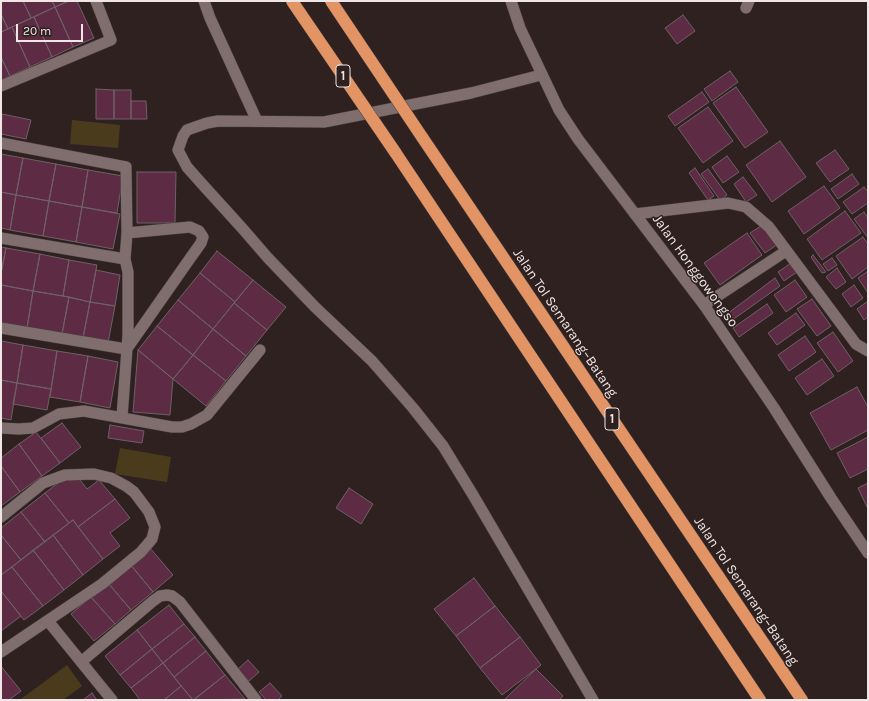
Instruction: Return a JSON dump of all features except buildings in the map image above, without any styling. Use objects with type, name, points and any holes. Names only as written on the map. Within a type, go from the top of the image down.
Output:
[{"type":"highway","name":"1","points":[[292,1],[395,152],[760,700]]},
{"type":"highway","name":"Jalan Tol Semarang–Batang","points":[[331,1],[802,700]]},
{"type":"street","points":[[1,86],[111,40],[96,1]]},
{"type":"street","points":[[204,1],[210,18],[257,121]]},
{"type":"street","name":"Jalan Honggowongso","points":[[511,1],[520,28],[559,110],[578,139],[704,305],[774,408],[868,553]]},
{"type":"street","points":[[542,75],[471,93],[324,122],[218,121],[187,130],[178,150],[187,167],[268,258],[372,361],[443,446],[592,700]]},
{"type":"street","points":[[1,143],[126,167],[127,233],[124,259],[128,272],[128,335],[122,417]]},
{"type":"street","points":[[635,214],[728,203],[746,207],[765,223],[856,344],[868,351]]},
{"type":"street","points":[[126,349],[191,257],[202,237],[199,231],[190,227],[127,233]]},
{"type":"street","points":[[1,238],[124,259]]},
{"type":"street","points":[[704,305],[786,251]]},
{"type":"street","points":[[1,328],[126,349]]},
{"type":"street","points":[[1,428],[33,428],[59,414],[84,411],[172,427],[182,427],[207,415],[260,350]]},
{"type":"street","points":[[1,517],[43,482],[65,475],[94,474],[111,478],[130,489],[142,502],[153,520],[155,527],[155,533],[152,539],[141,552],[102,584],[1,652]]},
{"type":"street","points":[[81,662],[153,601],[160,596],[172,596],[180,602],[256,700]]},
{"type":"street","points":[[48,621],[112,700]]},
{"type":"shaded area","points":[[72,120],[120,125],[118,148],[70,144]]},
{"type":"shaded area","points":[[120,448],[171,457],[167,482],[115,474]]},
{"type":"shaded area","points":[[67,665],[82,686],[63,700],[21,699]]}]
